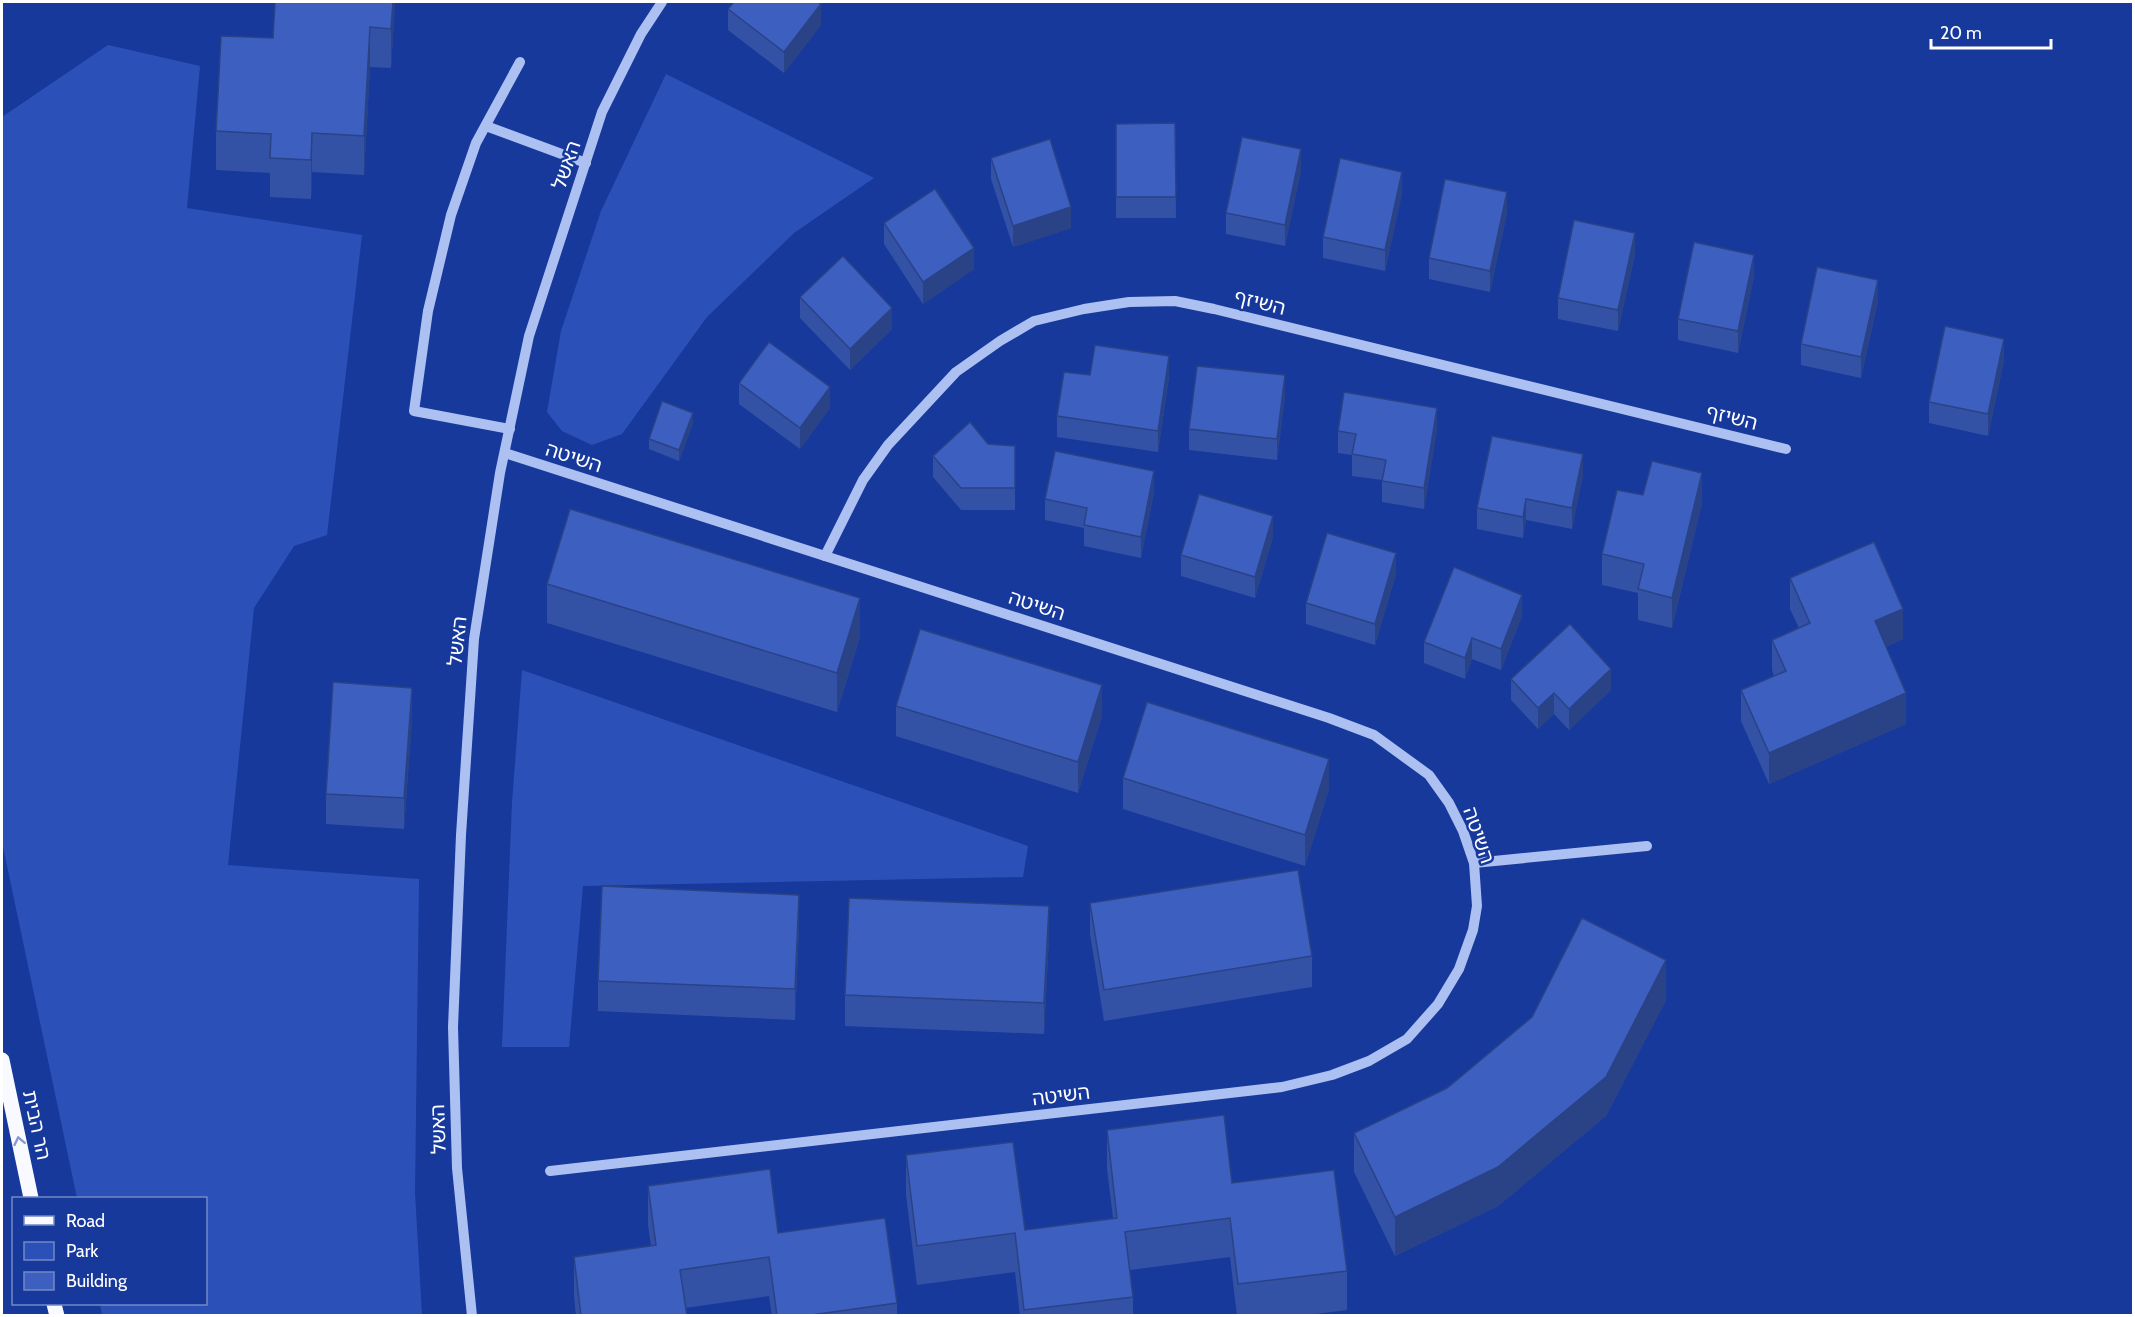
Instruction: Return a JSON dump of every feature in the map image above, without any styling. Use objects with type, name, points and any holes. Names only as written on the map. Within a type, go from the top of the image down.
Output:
[{"type":"main road","name":"הר הבית","points":[[2,1060],[32,1197]]},
{"type":"street","name":"האשל","points":[[472,1316],[457,1167],[453,1028],[460,846],[474,639],[500,473],[529,336],[602,112],[641,34],[662,2]]},
{"type":"street","points":[[510,429],[414,411],[428,311],[451,215],[476,143],[520,63]]},
{"type":"street","points":[[486,126],[586,163]]},
{"type":"street","name":"השיזף","points":[[825,556],[862,480],[888,445],[956,372],[1000,341],[1035,321],[1084,309],[1129,302],[1175,301],[1214,309],[1786,449]]},
{"type":"street","name":"השיטה","points":[[505,453],[1329,718],[1374,735],[1429,775],[1449,803],[1463,831],[1474,863],[1477,906],[1473,930],[1459,969],[1438,1004],[1407,1039],[1369,1061],[1332,1075],[1282,1087],[550,1171]]},
{"type":"street","points":[[1474,863],[1647,846]]},
{"type":"green space","points":[[108,45],[200,66],[187,208],[362,235],[327,535],[294,546],[254,608],[228,865],[419,879],[415,1193],[422,1315],[102,1315],[100,1305],[207,1305],[207,1197],[77,1197],[2,842],[2,117]]},
{"type":"green space","points":[[666,74],[874,178],[794,233],[707,317],[622,434],[592,445],[562,431],[547,412],[561,331],[601,211]]},
{"type":"green space","points":[[522,670],[1028,846],[1023,877],[583,886],[569,1047],[502,1047],[512,803]]},
{"type":"building","points":[[275,2],[393,2],[391,29],[370,27],[364,136],[312,133],[311,160],[270,158],[271,134],[216,131],[221,36],[273,38]]},
{"type":"building","points":[[734,2],[818,2],[821,4],[784,52],[728,9]]},
{"type":"building","points":[[1175,123],[1176,197],[1116,197],[1116,124]]},
{"type":"building","points":[[1242,137],[1301,149],[1285,225],[1226,213]]},
{"type":"building","points":[[1050,139],[1071,207],[1013,226],[991,158]]},
{"type":"building","points":[[1340,158],[1402,172],[1385,250],[1323,237]]},
{"type":"building","points":[[1445,179],[1507,192],[1490,271],[1429,258]]},
{"type":"building","points":[[935,189],[974,248],[923,282],[884,223]]},
{"type":"building","points":[[1574,220],[1635,233],[1618,310],[1558,298]]},
{"type":"building","points":[[1694,242],[1754,255],[1738,331],[1678,319]]},
{"type":"building","points":[[843,256],[892,308],[850,349],[800,297]]},
{"type":"building","points":[[1817,267],[1878,280],[1861,357],[1801,344]]},
{"type":"building","points":[[1945,326],[2004,339],[1988,414],[1929,402]]},
{"type":"building","points":[[769,342],[830,387],[800,428],[739,383]]},
{"type":"building","points":[[1095,345],[1169,356],[1158,431],[1057,416],[1064,372],[1090,375]]},
{"type":"building","points":[[1197,366],[1285,375],[1277,439],[1189,429]]},
{"type":"building","points":[[1344,392],[1437,408],[1424,488],[1382,481],[1386,460],[1352,454],[1356,434],[1338,431]]},
{"type":"building","points":[[662,401],[693,413],[679,450],[649,439]]},
{"type":"building","points":[[970,422],[988,444],[1015,446],[1015,488],[961,488],[933,456]]},
{"type":"building","points":[[1492,436],[1583,454],[1572,508],[1526,499],[1523,517],[1477,508]]},
{"type":"building","points":[[1055,451],[1154,471],[1141,537],[1084,525],[1087,508],[1045,499]]},
{"type":"building","points":[[1652,461],[1702,473],[1672,598],[1638,589],[1644,564],[1602,554],[1617,490],[1643,495]]},
{"type":"building","points":[[1199,494],[1273,516],[1255,577],[1181,555]]},
{"type":"building","points":[[570,509],[860,598],[837,673],[547,584]]},
{"type":"building","points":[[1327,533],[1396,553],[1375,624],[1306,603]]},
{"type":"building","points":[[1874,542],[1903,609],[1875,621],[1906,693],[1769,753],[1741,690],[1786,671],[1772,640],[1810,623],[1790,578]]},
{"type":"building","points":[[1454,567],[1522,595],[1501,649],[1472,638],[1465,658],[1424,642]]},
{"type":"building","points":[[1570,624],[1611,669],[1569,709],[1554,693],[1538,708],[1511,679]]},
{"type":"building","points":[[920,629],[1102,685],[1078,762],[896,706]]},
{"type":"building","points":[[333,682],[412,688],[404,798],[326,794]]},
{"type":"building","points":[[1147,702],[1329,759],[1305,835],[1123,778]]},
{"type":"building","points":[[1298,870],[1312,956],[1104,990],[1090,903]]},
{"type":"building","points":[[602,886],[799,895],[795,989],[598,981]]},
{"type":"building","points":[[849,898],[1049,906],[1044,1003],[845,995]]},
{"type":"building","points":[[1582,918],[1666,960],[1606,1077],[1498,1167],[1395,1217],[1354,1133],[1447,1088],[1532,1017]]},
{"type":"building","points":[[1224,1115],[1232,1183],[1334,1170],[1347,1271],[1238,1284],[1230,1218],[1125,1232],[1133,1297],[1024,1310],[1015,1233],[917,1246],[906,1155],[1013,1142],[1025,1230],[1117,1218],[1107,1130]]},
{"type":"building","points":[[770,1169],[778,1233],[885,1218],[897,1303],[804,1316],[777,1316],[769,1257],[680,1270],[687,1316],[581,1316],[574,1257],[656,1245],[648,1186]]}]
